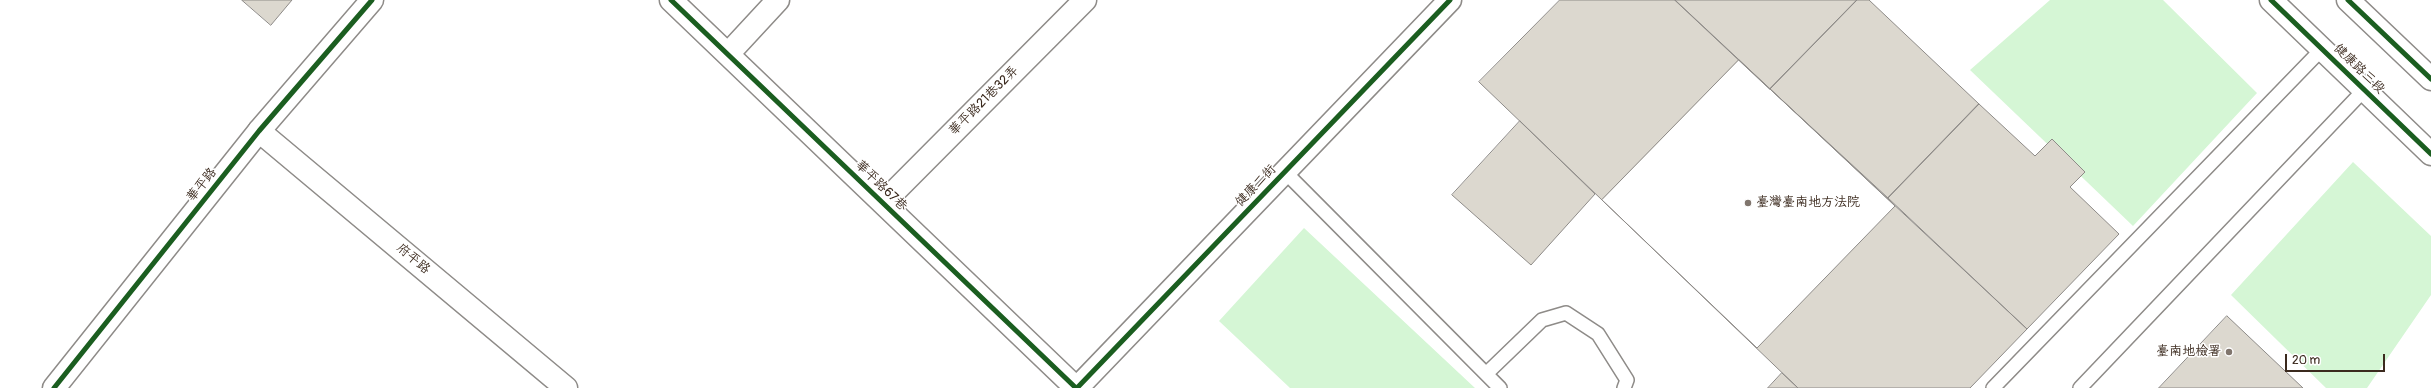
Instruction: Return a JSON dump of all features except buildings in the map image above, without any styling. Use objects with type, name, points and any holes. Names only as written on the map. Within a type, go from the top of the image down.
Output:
[{"type":"street","name":"華平路","points":[[54,388],[259,131],[372,0]]},
{"type":"street","name":"華平路67巷","points":[[671,0],[1076,388]]},
{"type":"street","points":[[728,54],[778,0]]},
{"type":"street","name":"華平路21巷32弄","points":[[883,203],[1085,0]]},
{"type":"street","name":"健康二街","points":[[1076,388],[1450,0]]},
{"type":"street","name":"健康路三段","points":[[2271,0],[2431,154]]},
{"type":"street","points":[[2348,0],[2431,79]]},
{"type":"street","name":"府平路","points":[[259,131],[566,388]]},
{"type":"lane","points":[[1993,388],[2322,49]]},
{"type":"lane","points":[[2080,388],[2365,89]]},
{"type":"lane","points":[[1285,172],[1500,388]]},
{"type":"lane","points":[[1486,374],[1542,320],[1566,313],[1598,334],[1627,380],[1624,388]]},
{"type":"green space","points":[[2050,0],[2163,0],[2257,93],[2133,226],[1970,70]]},
{"type":"green space","points":[[2353,162],[2431,236],[2431,295],[2367,388],[2326,388],[2231,295]]},
{"type":"green space","points":[[1304,228],[1475,388],[1290,388],[1219,321]]},
{"type":"cycle path","points":[[54,388],[259,131],[372,0]]},
{"type":"cycle path","points":[[671,0],[1076,388]]},
{"type":"cycle path","points":[[1077,388],[1450,0]]},
{"type":"cycle path","points":[[2271,0],[2431,154]]},
{"type":"cycle path","points":[[2348,0],[2431,79]]},
{"type":"place","name":"臺灣臺南地方法院","points":[[1748,203]]},
{"type":"place","name":"臺南地檢署","points":[[2229,352]]}]
